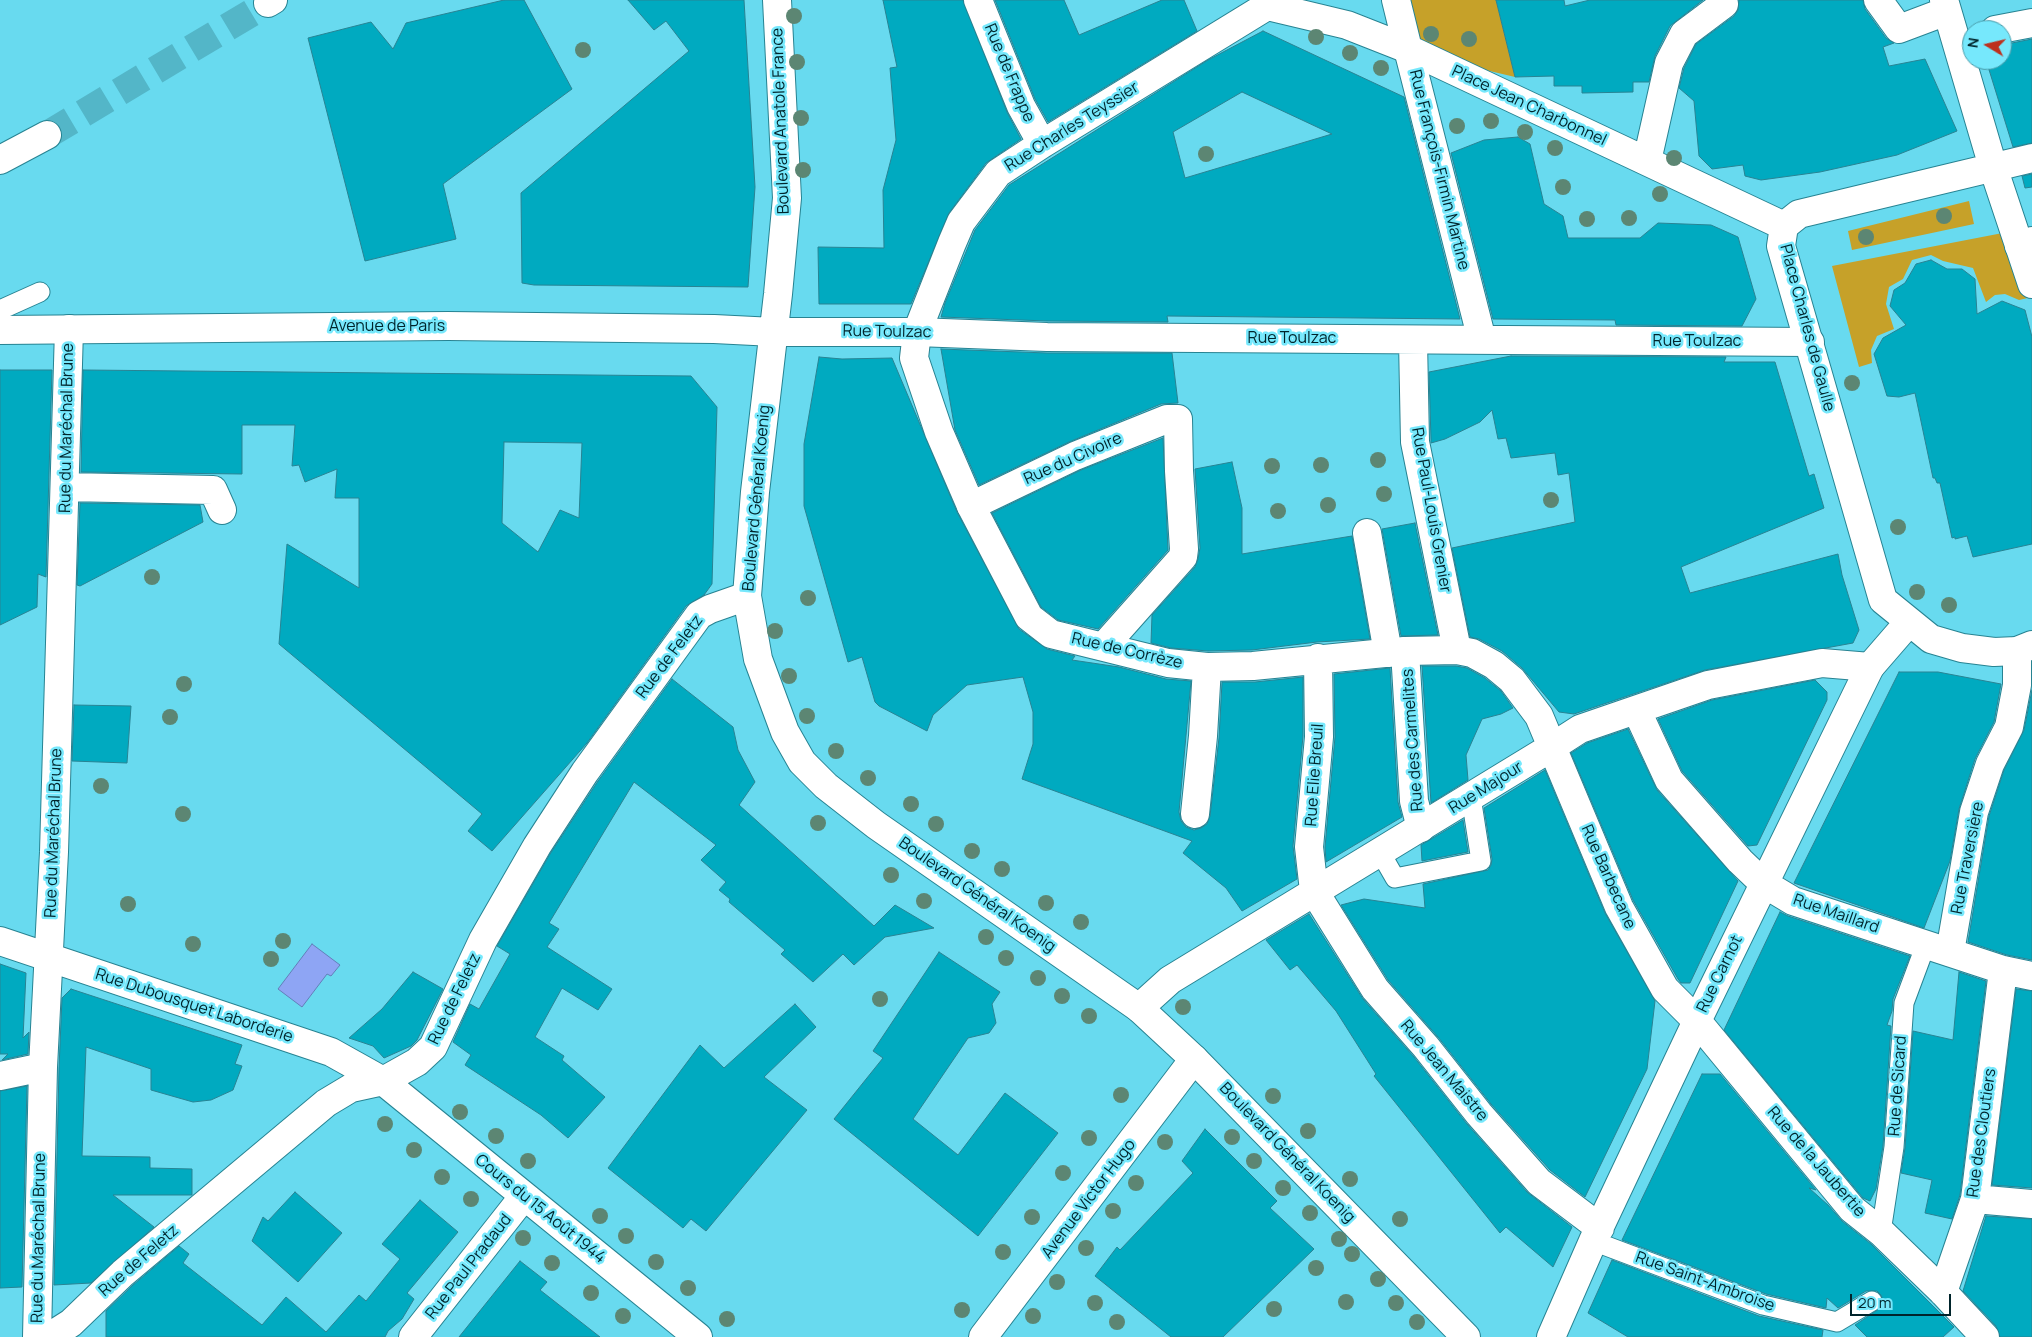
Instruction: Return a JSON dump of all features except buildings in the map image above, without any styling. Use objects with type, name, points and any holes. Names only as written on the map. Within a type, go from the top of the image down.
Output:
[{"type":"street","name":"Boulevard Anatole France","points":[[774,332],[787,198],[777,0]]},
{"type":"street","name":"Rue de Frappe","points":[[978,0],[1021,106],[1042,144]]},
{"type":"street","name":"Rue François-Firmin Martine","points":[[1396,0],[1482,340]]},
{"type":"street","points":[[1878,0],[1899,29],[1945,5],[1962,36]]},
{"type":"street","name":"Rue Charles Teyssier","points":[[917,332],[961,222],[998,173],[1269,3]]},
{"type":"street","name":"Place Jean Charbonnel","points":[[1269,3],[1347,25],[1408,49],[1784,226]]},
{"type":"street","points":[[1647,161],[1669,63],[1684,34],[1724,4]]},
{"type":"street","points":[[2012,27],[2032,23]]},
{"type":"street","points":[[1971,70],[1993,167],[2025,243],[2032,284]]},
{"type":"street","points":[[0,160],[47,134]]},
{"type":"street","name":"Place Charles de Gaulle","points":[[2025,648],[1994,652],[1962,648],[1931,639],[1883,600],[1781,246],[1784,226],[1799,214],[2032,158]]},
{"type":"street","name":"Avenue de Paris","points":[[0,330],[448,326],[703,329],[774,332]]},
{"type":"street","name":"Rue du Maréchal Brune","points":[[37,1337],[43,1067],[50,957],[66,487],[69,329]]},
{"type":"street","name":"Rue Toulzac","points":[[774,332],[917,332],[1047,337],[1810,342]]},
{"type":"street","name":"Boulevard Général Koenig","points":[[774,332],[755,492],[747,596],[758,659],[785,732],[802,762],[826,786],[876,825],[1139,1008],[1194,1059],[1466,1337]]},
{"type":"street","name":"Rue de Corrèze","points":[[917,332],[914,358],[939,432],[971,506],[1030,617],[1051,634],[1168,663],[1207,667],[1253,666],[1318,658],[1457,650],[1472,654],[1494,665],[1512,680],[1539,716],[1552,747]]},
{"type":"street","name":"Rue Paul-Louis Grenier","points":[[1412,340],[1415,442],[1457,650]]},
{"type":"street","name":"Rue du Civoire","points":[[971,506],[1076,456],[1167,419],[1178,419],[1183,557],[1104,646]]},
{"type":"street","points":[[66,487],[213,490],[222,510]]},
{"type":"street","name":"Rue des Carmelites","points":[[1367,533],[1397,652],[1414,801],[1421,828]]},
{"type":"street","name":"Rue de Feletz","points":[[49,1337],[71,1323],[123,1273],[326,1103],[351,1088],[383,1081],[417,1062],[433,1047],[483,940],[536,846],[585,772],[699,615],[710,609],[747,596]]},
{"type":"street","name":"Rue Carnot","points":[[1552,1337],[1596,1234],[1763,883],[1870,667],[1909,622]]},
{"type":"street","name":"Rue Traversière","points":[[1938,948],[1974,812],[1990,764],[2009,727],[2025,648]]},
{"type":"street","name":"Rue Elie Breuil","points":[[1314,891],[1309,848],[1320,737],[1318,658]]},
{"type":"street","name":"Rue Majour","points":[[1139,1008],[1170,980],[1580,729],[1637,711],[1708,685],[1822,663],[1870,667]]},
{"type":"street","points":[[1195,814],[1203,736],[1207,667]]},
{"type":"street","name":"Rue Maillard","points":[[1637,711],[1669,780],[1740,861],[1763,883],[1793,901],[2003,970],[2032,976]]},
{"type":"street","name":"Rue Barbecane","points":[[1552,747],[1619,907],[1666,989],[1697,1022]]},
{"type":"street","name":"Rue Jean Maistre","points":[[1314,891],[1375,989],[1426,1047],[1479,1114],[1539,1182],[1596,1234]]},
{"type":"street","name":"Rue Dubousquet Laborderie","points":[[0,941],[331,1052],[383,1081]]},
{"type":"street","name":"Rue des Cloutiers","points":[[1944,1292],[1975,1199],[2003,970]]},
{"type":"street","name":"Rue de la Jaubertie","points":[[1697,1022],[1852,1209],[1881,1232],[1944,1292],[1985,1337]]},
{"type":"street","name":"Avenue Victor Hugo","points":[[982,1337],[1194,1059]]},
{"type":"street","points":[[0,1076],[43,1067]]},
{"type":"street","name":"Cours du 15 Août 1944","points":[[383,1081],[698,1337]]},
{"type":"street","name":"Rue Paul Pradaud","points":[[413,1337],[524,1196]]},
{"type":"street","points":[[1975,1199],[2032,1204]]},
{"type":"lane","points":[[0,310],[40,292]]},
{"type":"lane","points":[[1380,852],[1395,878],[1481,861],[1471,797]]},
{"type":"lane","name":"Rue de Sicard","points":[[1881,1232],[1894,1147],[1904,1003],[1938,948]]},
{"type":"lane","name":"Rue Saint-Ambroise","points":[[1596,1234],[1762,1305],[1837,1322],[1872,1301]]},
{"type":"shaded area","points":[[1408,0],[1496,0],[1515,77],[1422,55]]},
{"type":"shaded area","points":[[1969,201],[1974,224],[1852,250],[1848,231]]},
{"type":"shaded area","points":[[2013,231],[2032,284],[2032,297],[2019,300],[2005,294],[1995,295],[1986,302],[1973,268],[1943,261],[1931,255],[1912,260],[1903,279],[1889,287],[1886,304],[1894,329],[1877,336],[1871,350],[1872,363],[1859,367],[1832,266]]},
{"type":"water","points":[[312,944],[340,965],[331,976],[327,974],[302,1007],[278,989]]},
{"type":"tunnel","points":[[47,135],[268,3]]}]
